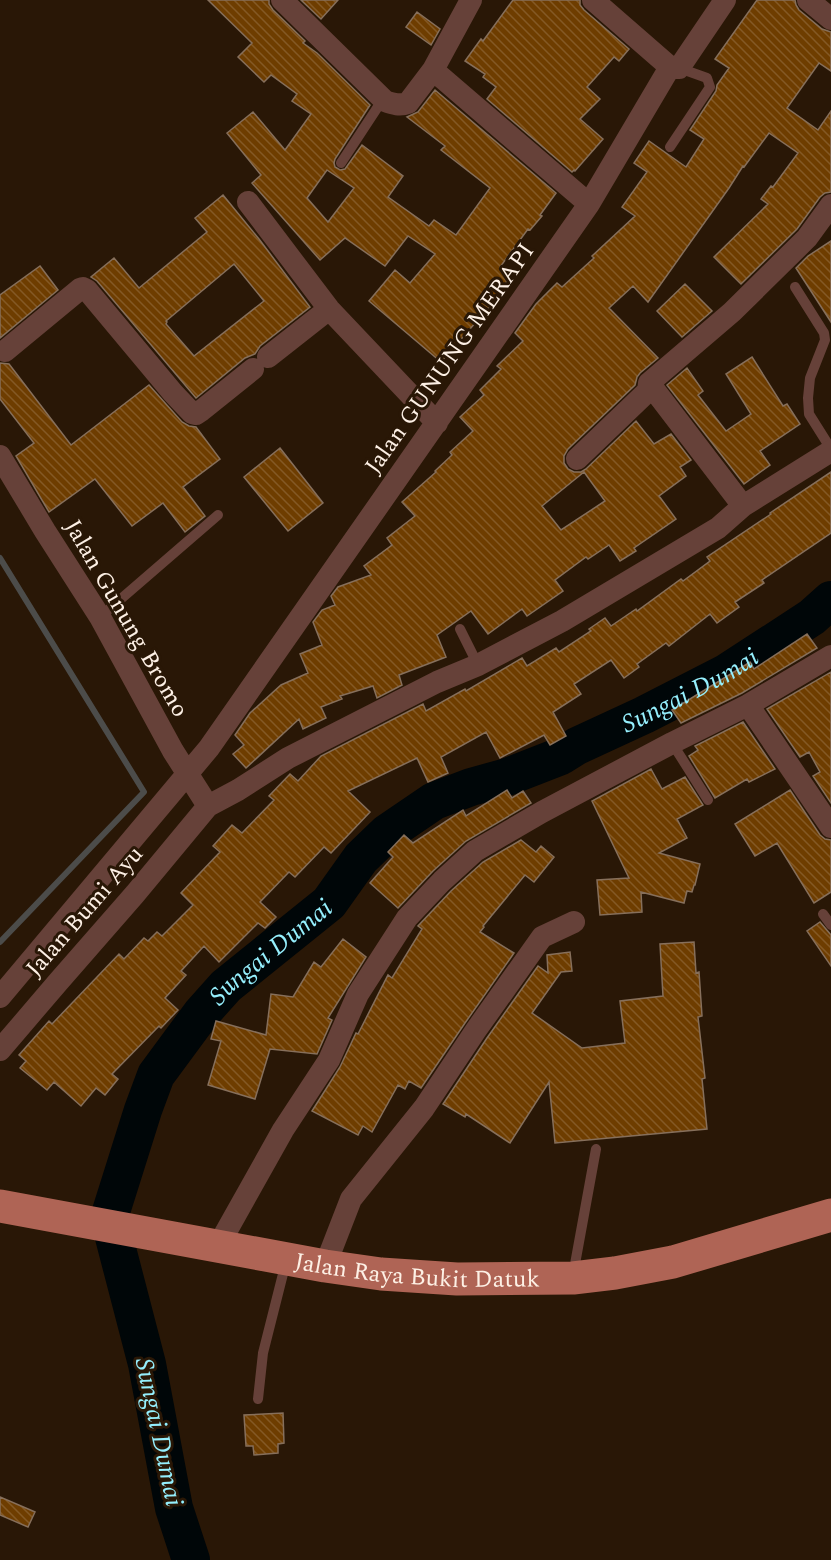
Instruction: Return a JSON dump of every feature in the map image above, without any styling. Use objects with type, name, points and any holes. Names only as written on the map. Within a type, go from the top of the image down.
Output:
[{"type":"main road","name":"Jalan Raya Bukit Datuk","points":[[0,1206],[325,1266],[381,1274],[457,1280],[573,1278],[615,1273],[673,1262],[831,1215]]},
{"type":"street","points":[[282,0],[383,99],[395,105],[408,103],[433,70],[467,2]]},
{"type":"street","points":[[593,0],[675,68]]},
{"type":"street","name":"Jalan GUNUNG MERAPI","points":[[188,775],[589,204],[675,68],[725,0]]},
{"type":"street","points":[[808,0],[831,19]]},
{"type":"street","points":[[433,70],[589,204]]},
{"type":"street","points":[[248,202],[329,309],[437,423]]},
{"type":"street","points":[[577,459],[648,391],[649,383],[732,312],[807,238],[831,206]]},
{"type":"street","points":[[5,351],[83,288],[173,393],[192,413],[196,414],[329,309]]},
{"type":"street","points":[[649,383],[743,507]]},
{"type":"street","points":[[209,748],[208,806],[288,758],[562,621],[718,528],[743,507],[831,450]]},
{"type":"street","name":"Jalan Gunung Bromo","points":[[0,456],[100,617],[188,775],[208,806]]},
{"type":"street","points":[[218,1246],[283,1130],[329,1060],[358,994],[407,918],[442,881],[475,851],[542,812],[748,705],[831,656]]},
{"type":"street","points":[[748,705],[831,827]]},
{"type":"street","name":"Jalan Bumi Ayu","points":[[0,997],[188,775]]},
{"type":"street","name":"Jalan Bumi Ayu","points":[[0,1050],[208,806]]},
{"type":"street","points":[[325,1266],[351,1199],[424,1108],[542,937],[574,922]]},
{"type":"lane","points":[[670,147],[710,87],[707,78],[675,68]]},
{"type":"lane","points":[[341,163],[383,99]]},
{"type":"lane","points":[[795,287],[824,333],[825,340],[810,378],[808,398],[809,414],[831,450]]},
{"type":"lane","points":[[100,617],[218,515]]},
{"type":"lane","points":[[460,629],[478,664]]},
{"type":"lane","points":[[672,743],[708,800]]},
{"type":"lane","points":[[823,914],[831,925]]},
{"type":"lane","points":[[573,1278],[596,1149]]},
{"type":"lane","points":[[258,1399],[263,1353],[287,1259]]},
{"type":"building","points":[[208,0],[269,0],[273,10],[305,41],[303,43],[317,53],[370,105],[335,159],[335,167],[340,170],[345,169],[362,145],[403,176],[388,197],[429,226],[434,220],[456,235],[490,188],[441,150],[445,146],[407,117],[418,112],[435,90],[556,193],[540,215],[542,216],[530,230],[528,229],[500,267],[511,275],[491,305],[441,362],[369,301],[395,270],[410,283],[435,254],[408,236],[385,266],[345,238],[320,260],[252,183],[261,175],[227,133],[253,112],[285,150],[311,114],[292,101],[297,94],[271,75],[264,82],[238,57],[252,43]],"holes":[[[327,170],[354,188],[328,222],[307,198]]]},
{"type":"building","points":[[301,0],[338,0],[321,19]]},
{"type":"building","points":[[513,0],[580,0],[580,5],[584,10],[629,49],[619,61],[614,57],[587,87],[600,99],[580,119],[603,139],[575,171],[572,172],[487,99],[496,87],[483,77],[485,74],[465,61]]},
{"type":"building","points":[[757,0],[795,0],[799,10],[822,29],[831,32],[831,71],[819,63],[787,108],[818,130],[831,111],[831,192],[820,197],[797,229],[741,284],[714,257],[768,204],[761,199],[771,186],[773,187],[798,153],[769,133],[743,166],[648,302],[633,286],[609,308],[658,358],[640,373],[635,385],[568,449],[564,456],[564,463],[568,469],[581,472],[636,421],[654,444],[671,434],[691,460],[680,467],[686,476],[659,496],[676,519],[634,548],[636,551],[620,561],[609,545],[588,559],[586,557],[555,580],[563,591],[527,616],[522,609],[488,634],[471,611],[437,635],[446,657],[399,675],[402,685],[377,698],[373,686],[340,696],[342,699],[321,707],[326,718],[303,729],[299,719],[246,768],[233,754],[244,745],[235,735],[250,713],[281,685],[308,673],[300,654],[322,645],[313,622],[322,610],[335,605],[331,596],[338,587],[371,575],[364,566],[392,545],[387,538],[415,516],[402,502],[436,472],[452,455],[450,452],[473,431],[460,417],[484,395],[480,390],[501,369],[497,366],[523,341],[515,333],[536,304],[557,283],[562,287],[635,216],[622,207],[647,172],[634,163],[649,141],[686,167],[704,139],[690,130],[729,68],[715,59]],"holes":[[[584,472],[605,501],[561,530],[542,506]]]},
{"type":"building","points":[[417,12],[440,29],[431,45],[406,27]]},
{"type":"building","points":[[223,195],[310,307],[260,346],[255,354],[245,358],[196,398],[97,281],[91,277],[114,258],[139,288],[207,232],[195,218]],"holes":[[[234,264],[264,301],[194,356],[166,324],[166,321]]]},
{"type":"building","points":[[831,241],[831,322],[796,268],[808,256]]},
{"type":"building","points":[[40,266],[58,290],[0,338],[0,295]]},
{"type":"building","points":[[685,284],[712,311],[682,337],[657,311]]},
{"type":"building","points":[[752,357],[783,406],[787,404],[800,424],[760,451],[770,465],[744,484],[667,385],[687,368],[703,391],[698,395],[726,431],[751,414],[726,374]]},
{"type":"building","points":[[0,363],[9,364],[71,445],[149,385],[182,422],[196,427],[220,459],[183,487],[205,516],[185,532],[163,503],[132,526],[95,479],[49,512],[16,456],[34,443],[0,399]]},
{"type":"building","points":[[280,448],[323,503],[288,531],[244,477]]},
{"type":"building","points":[[831,472],[831,533],[762,580],[764,583],[735,602],[739,607],[717,623],[710,614],[669,646],[666,643],[637,664],[639,667],[624,678],[611,660],[574,684],[581,694],[553,712],[566,736],[550,745],[544,735],[500,758],[486,732],[441,757],[448,773],[428,782],[417,758],[348,791],[370,812],[331,853],[324,847],[295,877],[289,872],[260,902],[276,917],[265,928],[258,923],[219,962],[204,946],[181,971],[186,975],[165,998],[178,1010],[112,1074],[118,1079],[105,1095],[96,1088],[81,1106],[54,1082],[47,1090],[20,1068],[26,1061],[19,1055],[49,1021],[52,1024],[119,954],[124,959],[144,938],[148,941],[157,932],[162,936],[193,905],[181,893],[220,852],[213,846],[232,825],[242,833],[274,800],[269,796],[290,774],[298,781],[321,756],[423,704],[426,711],[465,689],[466,691],[522,658],[527,666],[556,648],[559,652],[591,631],[589,629],[605,618],[611,626],[636,609],[637,611],[681,579],[683,581],[710,561],[707,557]]},
{"type":"building","points":[[807,634],[817,648],[742,693],[681,723],[672,710],[750,662],[754,669]]},
{"type":"building","points":[[831,672],[831,803],[813,776],[820,772],[809,752],[800,757],[767,709]]},
{"type":"building","points":[[743,722],[775,769],[749,782],[747,779],[715,798],[689,756],[698,750],[695,746]]},
{"type":"building","points":[[651,769],[662,789],[685,777],[703,805],[677,819],[687,838],[659,853],[700,864],[695,885],[692,892],[687,891],[684,903],[641,892],[642,912],[600,915],[597,880],[629,878],[592,801]]},
{"type":"building","points":[[507,790],[512,798],[523,791],[531,803],[466,841],[398,908],[370,883],[393,857],[388,852],[404,835],[413,843],[463,810],[466,816]]},
{"type":"building","points":[[790,790],[820,835],[831,840],[831,892],[814,903],[777,843],[755,856],[735,824]]},
{"type":"building","points":[[521,840],[536,852],[541,846],[554,857],[534,882],[525,875],[483,926],[480,932],[514,953],[421,1088],[409,1081],[405,1089],[398,1085],[372,1132],[363,1126],[358,1135],[312,1111],[340,1067],[388,975],[392,978],[422,929],[418,926],[483,862]]},
{"type":"building","points":[[820,922],[831,935],[831,966],[807,931]]},
{"type":"building","points":[[343,939],[366,957],[328,1018],[332,1020],[317,1054],[270,1049],[255,1099],[208,1085],[221,1041],[211,1039],[216,1021],[266,1035],[271,994],[293,997],[314,962],[321,967]]},
{"type":"building","points":[[694,942],[696,973],[699,972],[702,1016],[698,1017],[705,1078],[702,1079],[707,1129],[555,1143],[549,1082],[510,1143],[466,1114],[465,1117],[443,1104],[538,966],[548,973],[547,955],[570,952],[572,971],[561,972],[532,1013],[582,1048],[625,1043],[620,1001],[663,996],[660,944]]},
{"type":"building","points":[[283,1413],[284,1443],[278,1444],[278,1453],[254,1455],[253,1446],[246,1446],[244,1415]]},
{"type":"building","points":[[0,1497],[35,1512],[28,1527],[0,1515]]},
{"type":"waterway","points":[[0,558],[144,792],[0,942]]},
{"type":"waterway","name":"Sungai Dumai","points":[[191,1560],[174,1508],[147,1364],[109,1218],[156,1075],[201,1014],[226,986],[329,903],[361,858],[387,833],[434,801],[561,756],[726,673],[812,617],[831,600]]}]
